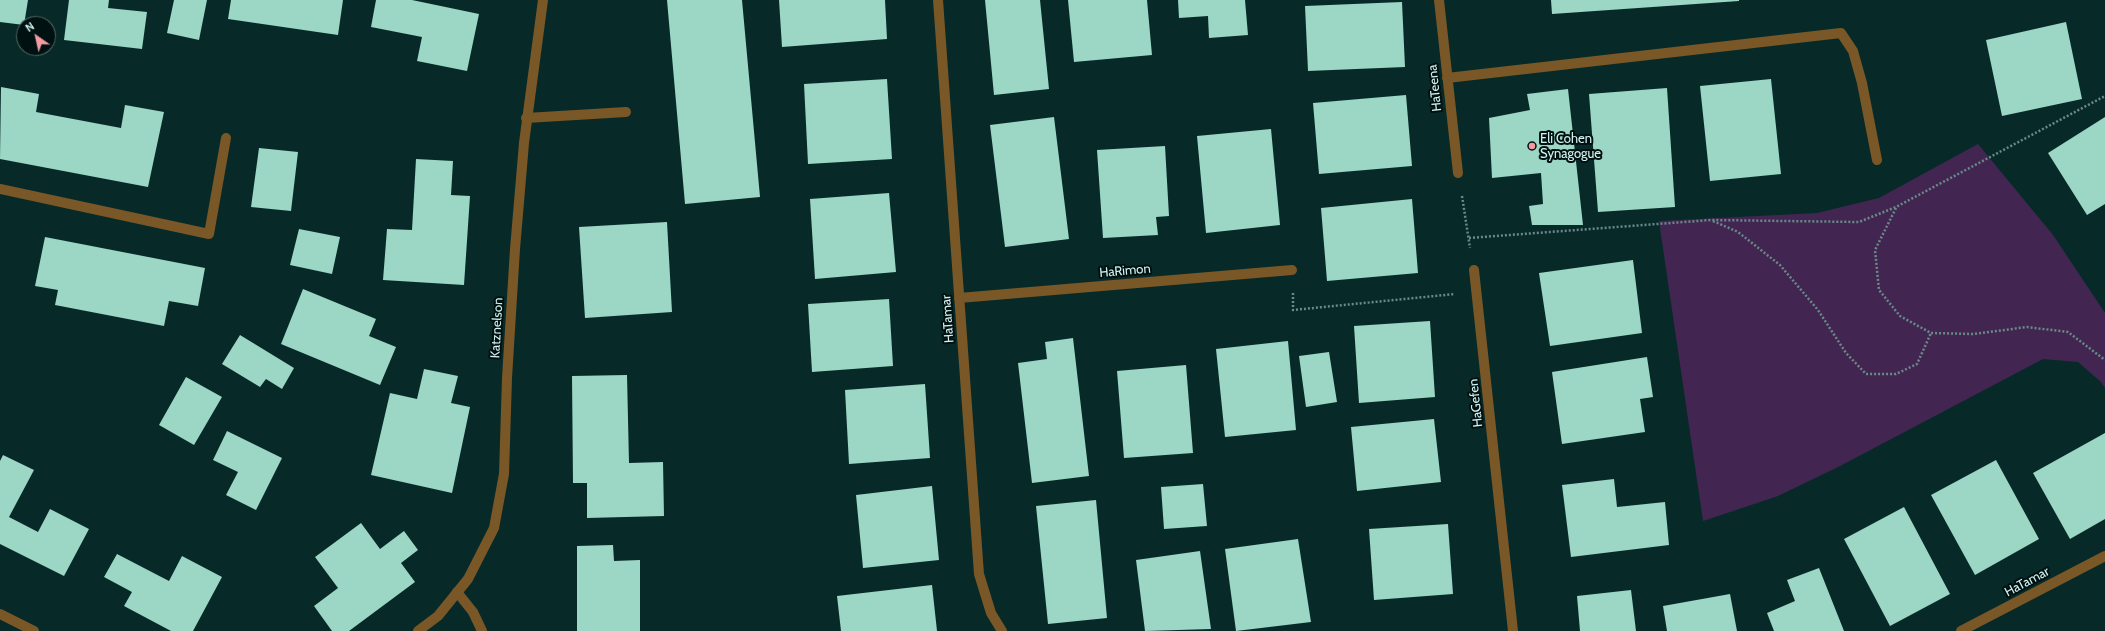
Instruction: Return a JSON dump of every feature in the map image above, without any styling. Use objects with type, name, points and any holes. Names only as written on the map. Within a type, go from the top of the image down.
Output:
[{"type":"street","name":"Katznelson","points":[[418,631],[438,616],[468,579],[494,528],[504,474],[507,378],[514,249],[526,118],[543,0]]},
{"type":"street","name":"HaTamar","points":[[938,0],[979,574],[991,613],[1002,631]]},
{"type":"street","name":"HaTeena","points":[[1439,0],[1458,173]]},
{"type":"street","points":[[1447,78],[1841,33],[1853,51],[1862,83],[1877,160]]},
{"type":"street","points":[[526,118],[626,112]]},
{"type":"street","points":[[0,189],[209,234],[226,138]]},
{"type":"street","name":"HaRimon","points":[[959,298],[1292,270]]},
{"type":"street","name":"HaGefen","points":[[1474,270],[1513,631]]},
{"type":"street","name":"HaTamar","points":[[1961,631],[2105,556]]},
{"type":"street","points":[[456,592],[473,612],[482,631]]},
{"type":"street","points":[[0,614],[34,631]]},
{"type":"path","points":[[1469,238],[1711,220],[1858,222],[1896,207],[2105,96]]},
{"type":"path","points":[[1458,173],[1474,270]]},
{"type":"path","points":[[1896,207],[1875,250],[1879,290],[1900,316],[1931,333],[1974,334],[2027,328],[2068,332],[2105,360]]},
{"type":"path","points":[[1711,220],[1738,232],[1780,265],[1818,310],[1846,352],[1866,374],[1896,374],[1917,364],[1931,333]]},
{"type":"path","points":[[1292,270],[1293,310],[1477,292]]},
{"type":"shaded area","points":[[1978,144],[2053,235],[2105,313],[2105,388],[2101,382],[2078,362],[2043,359],[1840,466],[1778,496],[1703,521],[1659,221],[1817,213],[1879,198]]},
{"type":"building","points":[[0,0],[28,0],[25,16],[16,16],[16,24],[0,22]]},
{"type":"building","points":[[69,0],[109,0],[108,8],[147,12],[142,49],[64,40]]},
{"type":"building","points":[[174,0],[207,0],[199,40],[167,33]]},
{"type":"building","points":[[231,0],[343,0],[338,35],[228,19]]},
{"type":"building","points":[[376,0],[412,0],[479,14],[467,71],[417,61],[422,37],[371,27]]},
{"type":"building","points":[[667,0],[742,0],[760,197],[685,204]]},
{"type":"building","points":[[779,0],[885,0],[887,39],[782,47]]},
{"type":"building","points":[[985,0],[1040,0],[1049,89],[994,95]]},
{"type":"building","points":[[1068,0],[1147,0],[1152,55],[1074,62]]},
{"type":"building","points":[[1178,0],[1245,0],[1248,35],[1209,38],[1208,16],[1179,18]]},
{"type":"building","points":[[1551,0],[1739,0],[1739,1],[1552,14]]},
{"type":"building","points":[[1402,2],[1405,67],[1308,71],[1305,6]]},
{"type":"building","points":[[2066,22],[2082,99],[2002,116],[1986,40]]},
{"type":"building","points":[[887,79],[892,159],[808,164],[804,84]]},
{"type":"building","points":[[1771,79],[1781,174],[1710,181],[1700,86]]},
{"type":"building","points":[[1,87],[39,94],[36,112],[121,128],[125,105],[164,112],[148,187],[0,159]]},
{"type":"building","points":[[1667,88],[1675,207],[1598,212],[1589,94]]},
{"type":"building","name":"Eli Cohen Synagogue","points":[[1568,89],[1583,225],[1532,225],[1529,206],[1543,204],[1541,173],[1492,178],[1489,118],[1530,110],[1527,94]]},
{"type":"building","points":[[1406,95],[1412,166],[1319,174],[1313,103]]},
{"type":"building","points":[[1054,117],[1069,239],[1005,247],[990,125]]},
{"type":"building","points":[[2105,117],[2105,204],[2087,215],[2048,153]]},
{"type":"building","points":[[1271,129],[1280,225],[1206,233],[1197,136]]},
{"type":"building","points":[[1165,146],[1169,216],[1156,217],[1158,235],[1103,238],[1097,150]]},
{"type":"building","points":[[259,148],[298,152],[291,211],[251,207]]},
{"type":"building","points":[[416,159],[453,161],[451,195],[470,196],[464,285],[383,280],[387,229],[412,230]]},
{"type":"building","points":[[889,193],[896,272],[815,279],[810,199]]},
{"type":"building","points":[[1412,199],[1418,273],[1327,281],[1321,208]]},
{"type":"building","points":[[667,222],[672,312],[585,318],[579,227]]},
{"type":"building","points":[[299,229],[340,237],[332,274],[290,265]]},
{"type":"building","points":[[45,237],[205,268],[198,306],[169,301],[164,326],[55,305],[58,290],[35,286]]},
{"type":"building","points":[[1633,260],[1642,333],[1550,346],[1539,273]]},
{"type":"building","points":[[303,289],[376,319],[369,336],[396,347],[380,385],[281,344]]},
{"type":"building","points":[[889,299],[893,366],[812,372],[808,304]]},
{"type":"building","points":[[1430,321],[1435,397],[1359,403],[1354,326]]},
{"type":"building","points":[[240,335],[294,368],[282,389],[266,379],[260,387],[222,364]]},
{"type":"building","points":[[1073,338],[1089,476],[1032,483],[1018,363],[1047,359],[1045,342]]},
{"type":"building","points":[[1288,341],[1296,430],[1225,437],[1216,349]]},
{"type":"building","points":[[1329,352],[1337,402],[1306,407],[1299,356]]},
{"type":"building","points":[[1647,357],[1653,397],[1640,399],[1645,432],[1562,444],[1552,372]]},
{"type":"building","points":[[1186,365],[1193,453],[1124,458],[1117,371]]},
{"type":"building","points":[[424,369],[458,376],[451,403],[470,407],[452,493],[371,475],[390,393],[417,399]]},
{"type":"building","points":[[627,375],[629,463],[663,462],[664,516],[587,518],[587,483],[573,483],[572,376]]},
{"type":"building","points":[[186,377],[222,397],[194,445],[159,425]]},
{"type":"building","points":[[925,384],[930,458],[849,464],[845,390]]},
{"type":"building","points":[[1434,419],[1441,482],[1357,491],[1351,427]]},
{"type":"building","points":[[227,431],[282,458],[256,510],[226,495],[238,472],[213,460]]},
{"type":"building","points":[[2105,433],[2105,519],[2070,539],[2033,473]]},
{"type":"building","points":[[3,455],[34,470],[9,517],[38,532],[50,509],[89,529],[64,576],[0,544],[0,461]]},
{"type":"building","points":[[1996,460],[2039,539],[1975,575],[1931,495]]},
{"type":"building","points":[[1614,479],[1617,507],[1665,502],[1669,545],[1571,557],[1562,485]]},
{"type":"building","points":[[1203,484],[1207,526],[1164,529],[1161,487]]},
{"type":"building","points":[[932,486],[939,560],[863,568],[856,495]]},
{"type":"building","points":[[1096,500],[1107,618],[1048,624],[1036,506]]},
{"type":"building","points":[[1904,507],[1950,594],[1890,626],[1844,539]]},
{"type":"building","points":[[361,523],[380,549],[404,531],[418,550],[401,563],[415,582],[349,631],[332,631],[314,606],[338,588],[315,557]]},
{"type":"building","points":[[1448,524],[1453,594],[1374,600],[1369,529]]},
{"type":"building","points":[[1298,539],[1311,622],[1236,631],[1225,549]]},
{"type":"building","points":[[613,545],[614,561],[640,560],[640,631],[577,631],[577,546]]},
{"type":"building","points":[[1200,551],[1211,629],[1145,631],[1136,560]]},
{"type":"building","points":[[117,554],[169,581],[182,556],[222,577],[193,631],[171,631],[124,606],[132,592],[104,577]]},
{"type":"building","points":[[1819,568],[1844,631],[1774,631],[1767,613],[1795,601],[1787,580]]},
{"type":"building","points":[[932,585],[937,631],[841,631],[837,596]]},
{"type":"building","points":[[1631,590],[1636,631],[1580,631],[1577,596]]},
{"type":"building","points":[[1730,594],[1737,631],[1667,631],[1663,606]]},
{"type":"place","name":"Eli Cohen Synagogue","points":[[1532,146]]}]
